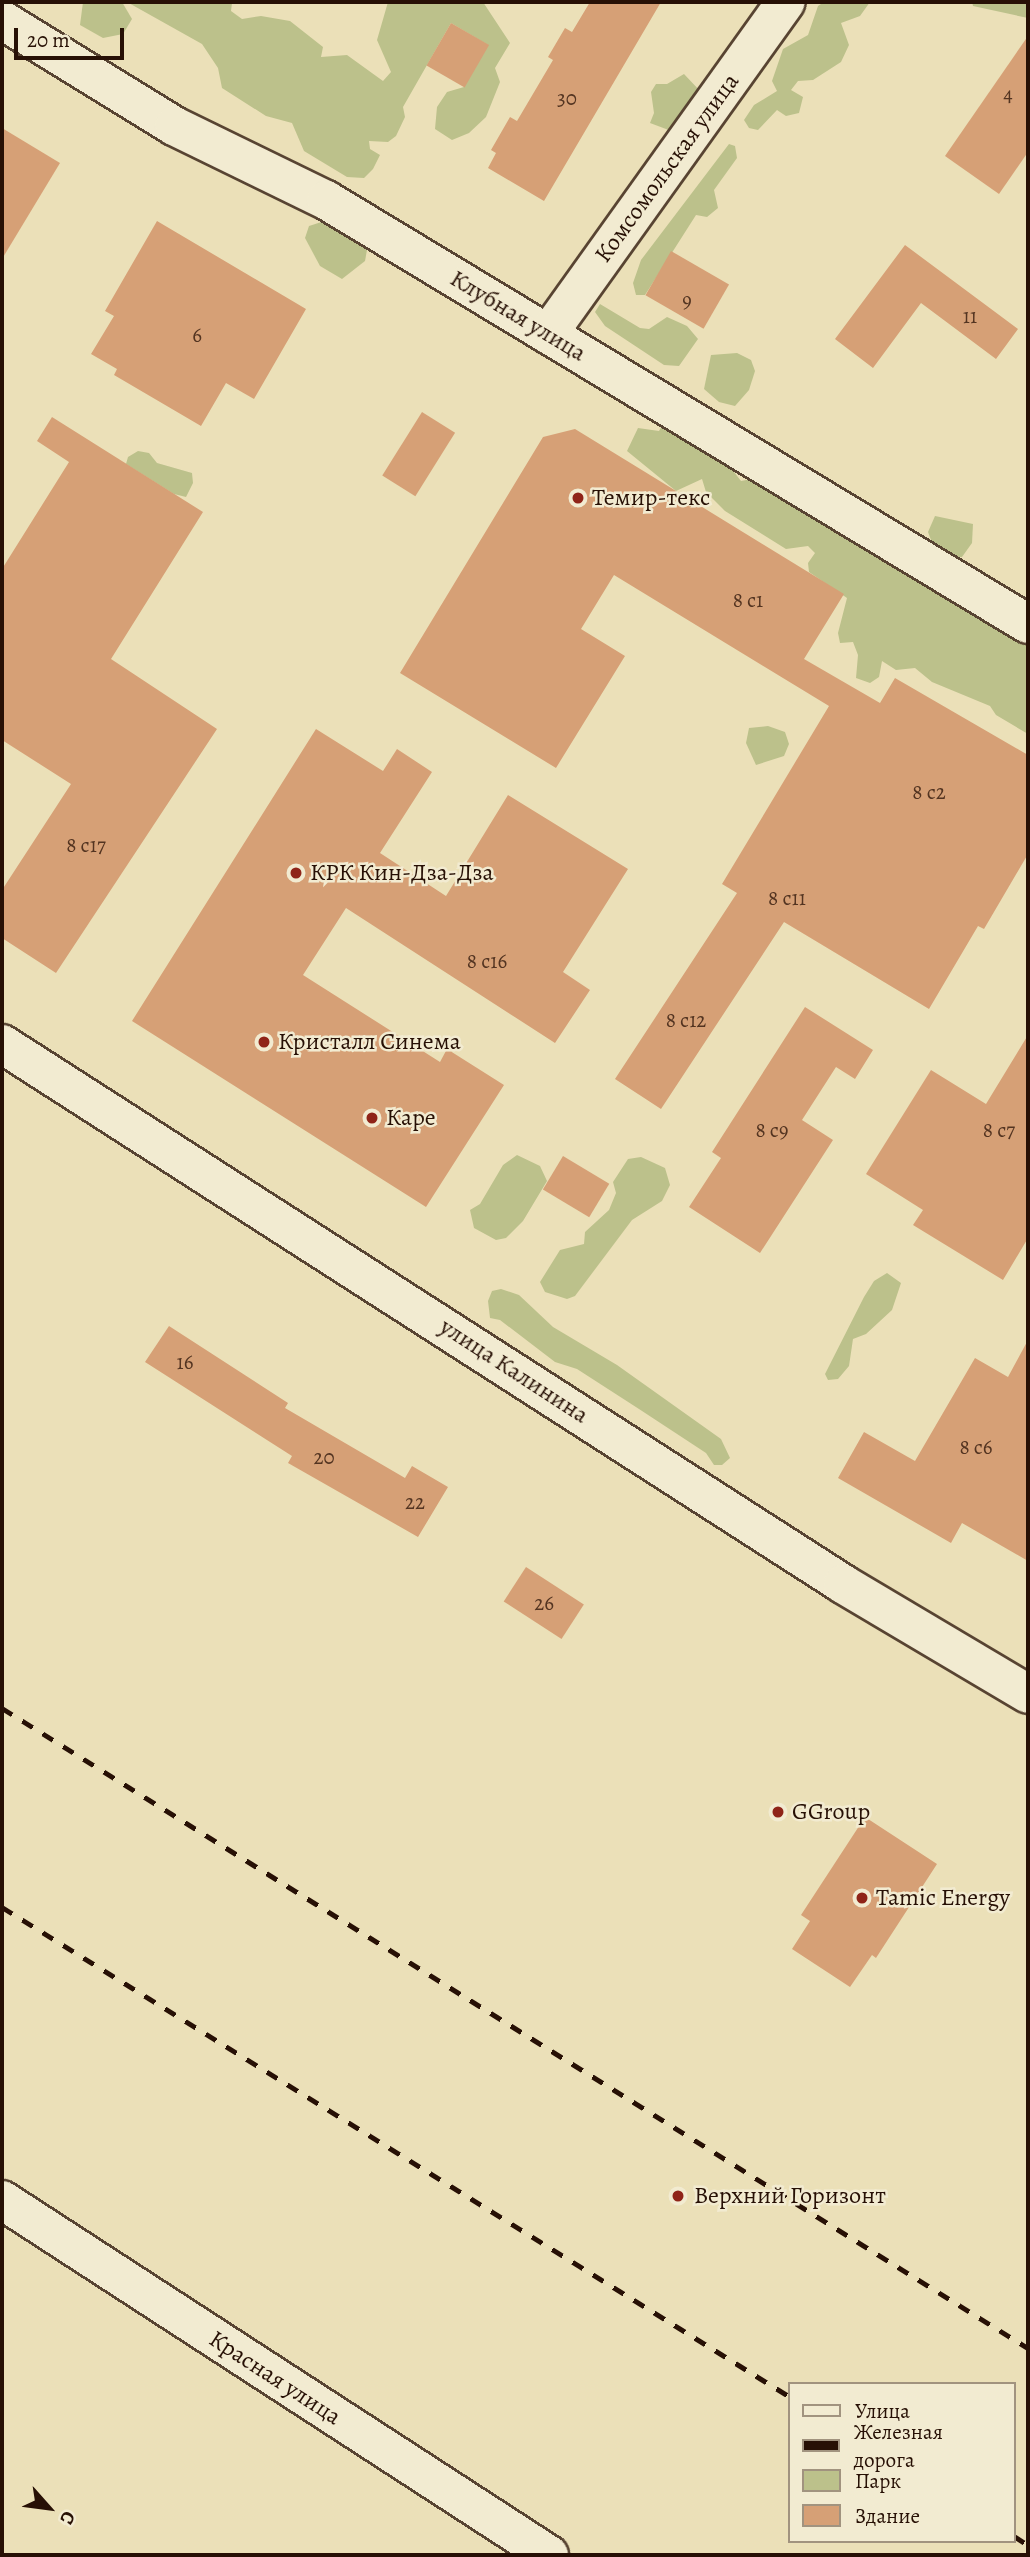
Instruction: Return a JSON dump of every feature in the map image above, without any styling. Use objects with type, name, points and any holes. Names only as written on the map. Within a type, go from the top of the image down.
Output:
[{"type":"street","name":"Комсомольская улица","points":[[548,334],[786,2]]},
{"type":"street","name":"Клубная улица","points":[[2,20],[174,126],[326,200],[1028,624]]},
{"type":"street","name":"улица Калинина","points":[[2,1044],[843,1584],[1028,1694]]},
{"type":"street","name":"Красная улица","points":[[2,2200],[548,2555]]},
{"type":"green space","points":[[83,2],[122,2],[132,19],[123,34],[103,38],[80,25]]},
{"type":"green space","points":[[127,2],[232,3],[231,11],[242,19],[261,16],[290,21],[323,47],[321,57],[347,55],[383,81],[391,72],[377,40],[388,2],[483,2],[510,43],[495,68],[500,82],[486,117],[469,133],[452,140],[435,129],[437,107],[447,92],[464,87],[488,45],[451,23],[403,107],[405,117],[396,136],[388,142],[369,141],[370,149],[380,155],[373,169],[364,178],[347,177],[304,151],[292,123],[266,116],[222,88],[218,68],[202,44]]},
{"type":"green space","points":[[824,2],[870,2],[860,16],[841,23],[849,45],[841,62],[813,80],[798,81],[791,90],[803,97],[799,113],[786,116],[777,110],[758,130],[749,128],[744,120],[754,105],[777,91],[772,81],[783,49],[808,35],[818,6]]},
{"type":"green space","points":[[972,2],[1028,2],[1028,18],[973,6]]},
{"type":"green space","points":[[684,74],[701,92],[674,132],[650,123],[654,113],[651,92],[656,84],[667,84]]},
{"type":"green space","points":[[729,144],[735,146],[737,158],[714,190],[718,208],[707,217],[696,215],[645,295],[636,295],[633,283],[641,260]]},
{"type":"green space","points":[[337,217],[369,239],[365,261],[342,279],[320,266],[305,238],[309,226]]},
{"type":"green space","points":[[600,304],[640,328],[649,329],[667,317],[687,326],[698,339],[679,366],[664,365],[605,326],[595,312]]},
{"type":"green space","points":[[737,353],[751,360],[755,371],[749,390],[735,406],[719,402],[704,389],[711,355]]},
{"type":"green space","points":[[668,415],[724,459],[741,481],[757,478],[869,540],[862,547],[867,552],[876,548],[1028,637],[1028,734],[996,715],[990,706],[932,682],[915,668],[896,670],[882,661],[879,677],[870,683],[856,678],[858,655],[853,642],[840,643],[838,633],[847,598],[809,572],[808,563],[815,553],[808,546],[786,549],[725,511],[706,492],[702,479],[676,491],[627,451],[638,428],[659,431]]},
{"type":"green space","points":[[138,451],[149,453],[157,463],[192,473],[193,483],[186,497],[174,494],[126,464],[128,457]]},
{"type":"green space","points":[[935,516],[973,524],[972,543],[962,557],[945,557],[934,548],[928,532]]},
{"type":"green space","points":[[768,726],[785,732],[789,744],[784,756],[756,765],[746,743],[749,728]]},
{"type":"green space","points":[[517,1155],[540,1166],[547,1181],[523,1221],[506,1238],[496,1240],[474,1228],[470,1210],[480,1204],[503,1165]]},
{"type":"green space","points":[[641,1157],[665,1168],[670,1185],[662,1201],[632,1220],[575,1296],[567,1299],[545,1292],[540,1282],[560,1250],[584,1244],[585,1232],[609,1210],[616,1193],[613,1182],[628,1159]]},
{"type":"green space","points":[[887,1273],[901,1283],[892,1310],[866,1334],[853,1339],[849,1366],[838,1379],[828,1380],[825,1374],[864,1297],[874,1281]]},
{"type":"green space","points":[[501,1289],[519,1295],[553,1327],[617,1365],[721,1439],[730,1458],[722,1465],[714,1465],[706,1453],[639,1409],[577,1369],[555,1362],[500,1320],[490,1318],[488,1301],[492,1291]]},
{"type":"building","points":[[590,2],[661,2],[544,201],[488,168],[496,153],[491,150],[510,117],[517,121],[553,60],[548,57],[565,28],[572,32]]},
{"type":"building","points":[[451,23],[489,45],[465,87],[426,65]]},
{"type":"building","points":[[1028,36],[1028,152],[999,194],[945,156]]},
{"type":"building","points":[[2,128],[60,163],[2,259]]},
{"type":"building","points":[[157,221],[306,309],[254,399],[226,383],[201,426],[114,375],[117,369],[91,354],[114,316],[105,311]]},
{"type":"building","points":[[905,245],[1018,329],[996,359],[921,303],[873,368],[835,339]]},
{"type":"building","points":[[671,251],[729,284],[704,329],[646,295]]},
{"type":"building","points":[[422,412],[455,433],[415,496],[382,476]]},
{"type":"building","points":[[52,417],[203,512],[111,659],[217,729],[56,973],[2,938],[2,890],[71,784],[2,740],[2,569],[69,462],[37,441]]},
{"type":"building","points":[[575,429],[844,594],[804,659],[880,703],[895,678],[1028,755],[1028,854],[984,929],[978,926],[929,1009],[784,922],[661,1109],[615,1079],[737,893],[722,884],[829,706],[614,575],[581,629],[625,656],[556,768],[400,673],[543,437]]},
{"type":"building","name":"КРК Кин-Дза-Дза","points":[[316,729],[383,771],[397,749],[432,772],[380,853],[446,896],[508,795],[628,869],[563,972],[590,990],[555,1043],[346,908],[303,975],[440,1062],[447,1049],[504,1085],[426,1207],[132,1021]]},
{"type":"building","points":[[805,1007],[873,1050],[855,1079],[836,1067],[802,1120],[833,1140],[760,1253],[689,1207],[721,1158],[712,1152]]},
{"type":"building","points":[[1028,1035],[1028,1238],[1003,1280],[913,1225],[923,1210],[866,1174],[931,1070],[986,1104]]},
{"type":"building","points":[[563,1156],[609,1184],[589,1217],[543,1189]]},
{"type":"building","points":[[169,1326],[288,1403],[285,1408],[405,1478],[412,1466],[448,1487],[418,1537],[288,1463],[292,1456],[145,1362]]},
{"type":"building","points":[[1028,1340],[1028,1561],[962,1523],[951,1543],[838,1478],[864,1432],[915,1461],[975,1358],[1008,1377]]},
{"type":"building","points":[[526,1567],[584,1605],[562,1639],[504,1601]]},
{"type":"building","points":[[865,1817],[937,1864],[876,1958],[872,1955],[850,1987],[792,1949],[810,1921],[801,1915]]},
{"type":"railway","points":[[2,1708],[1028,2348]]},
{"type":"railway","points":[[2,1907],[788,2396]]},
{"type":"railway","points":[[1016,2537],[1028,2545]]},
{"type":"place","name":"Темир-текс","points":[[578,498]]},
{"type":"place","name":"КРК Кин-Дза-Дза","points":[[296,873]]},
{"type":"place","name":"Кристалл Синема","points":[[264,1042]]},
{"type":"place","name":"Каре","points":[[372,1118]]},
{"type":"place","name":"GGroup","points":[[778,1812]]},
{"type":"place","name":"Tamic Energy","points":[[862,1898]]},
{"type":"place","name":"Верхний Горизонт","points":[[678,2196]]}]
